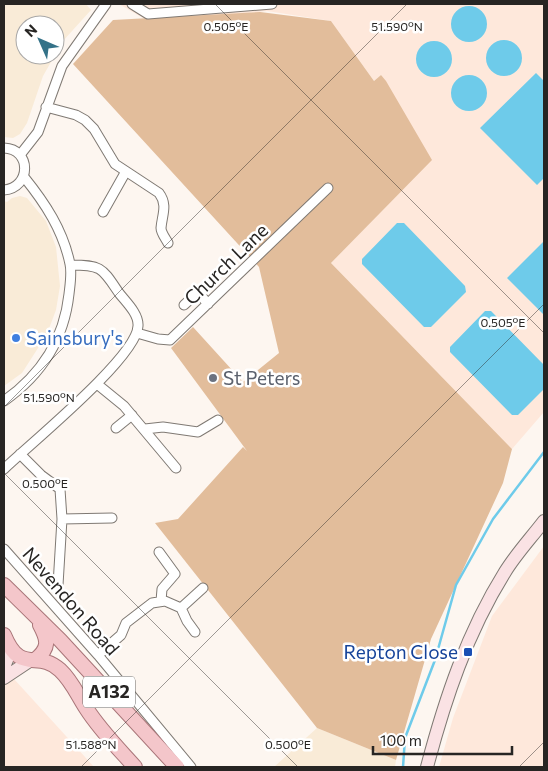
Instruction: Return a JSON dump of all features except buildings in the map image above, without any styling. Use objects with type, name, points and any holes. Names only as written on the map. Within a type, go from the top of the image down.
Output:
[{"type":"main road","name":"A132","points":[[4,585],[36,619],[60,640],[178,767]]},
{"type":"main road","name":"A132","points":[[32,661],[44,652],[47,642],[36,619]]},
{"type":"main road","name":"A132","points":[[6,640],[20,658],[55,666],[65,675],[99,726],[135,767]]},
{"type":"street","points":[[20,155],[38,132],[62,66],[106,4]]},
{"type":"street","points":[[132,4],[148,14],[272,4]]},
{"type":"street","points":[[46,107],[76,114],[85,120],[94,129],[115,164],[125,173],[159,193],[164,200],[164,222],[161,228],[168,243]]},
{"type":"street","points":[[4,148],[14,150],[20,155],[25,168],[24,177],[18,185],[4,190]]},
{"type":"street","points":[[103,212],[125,173]]},
{"type":"street","points":[[4,402],[37,373],[58,338],[67,314],[71,265],[48,208],[24,177]]},
{"type":"street","name":"Church Lane","points":[[137,333],[158,339],[170,340],[328,188]]},
{"type":"street","points":[[4,469],[43,435],[88,390],[97,384],[132,345],[137,333],[138,325],[135,314],[104,272],[97,266],[71,265]]},
{"type":"street","points":[[184,305],[198,292],[208,304]]},
{"type":"street","points":[[97,384],[132,415],[176,468]]},
{"type":"street","points":[[116,428],[132,415]]},
{"type":"street","points":[[145,429],[162,427],[198,432],[218,420]]},
{"type":"street","points":[[20,454],[41,475],[60,489],[62,519],[58,585]]},
{"type":"street","points":[[62,519],[112,518]]},
{"type":"street","points":[[427,767],[444,703],[461,656],[506,571],[544,520]]},
{"type":"street","name":"Nevendon Road","points":[[4,549],[98,655],[190,767]]},
{"type":"street","points":[[159,552],[175,574],[162,588],[161,601]]},
{"type":"street","points":[[181,608],[203,588]]},
{"type":"street","points":[[98,655],[120,635],[126,623],[152,602],[161,601],[181,608],[186,621],[195,632]]},
{"type":"street","points":[[4,667],[9,655],[6,640]]},
{"type":"street","points":[[4,678],[32,661]]},
{"type":"shaded area","points":[[4,4],[86,4],[91,10],[65,39],[65,15],[15,15],[15,65],[49,65],[43,76],[27,123],[20,134],[13,138],[4,137]]},
{"type":"shaded area","points":[[119,4],[544,4],[544,412],[512,449],[331,263],[431,160],[381,75],[374,81],[331,21],[267,11],[153,24]]},
{"type":"shaded area","points":[[260,12],[331,21],[374,81],[381,75],[386,81],[432,160],[331,263],[512,449],[503,483],[431,639],[396,760],[317,728],[155,523],[178,519],[243,447],[247,451],[171,348],[193,327],[243,382],[279,353],[259,267],[73,64],[113,20]]},
{"type":"shaded area","points":[[20,196],[27,198],[46,221],[56,247],[60,286],[56,310],[47,334],[22,373],[4,386],[4,201],[7,202],[12,198]]},
{"type":"shaded area","points":[[544,546],[544,767],[439,767],[453,718],[492,616]]},
{"type":"shaded area","points":[[4,668],[76,747],[94,767],[4,767]]},
{"type":"shaded area","points":[[317,728],[396,760],[395,767],[274,767]]},
{"type":"water","points":[[469,6],[481,12],[487,24],[481,36],[469,42],[457,36],[451,24],[457,12]]},
{"type":"water","points":[[504,40],[516,46],[522,58],[516,70],[504,76],[492,70],[486,58],[492,46]]},
{"type":"water","points":[[434,41],[446,47],[452,59],[446,71],[434,77],[422,71],[416,59],[422,47]]},
{"type":"water","points":[[536,73],[544,81],[544,178],[537,185],[480,128]]},
{"type":"water","points":[[469,75],[481,81],[487,93],[481,105],[469,111],[457,105],[451,93],[457,81]]},
{"type":"water","points":[[397,223],[404,223],[465,286],[466,292],[431,327],[424,327],[362,264],[362,259]]},
{"type":"water","points":[[544,241],[544,315],[507,278]]},
{"type":"water","points":[[485,311],[491,311],[544,365],[544,389],[518,415],[512,415],[450,352],[450,347]]},
{"type":"waterway","points":[[403,767],[405,738],[435,660],[456,585],[493,519],[544,452]]},
{"type":"place","name":"Sainsbury's","points":[[16,338]]},
{"type":"place","name":"St Peters","points":[[213,378]]},
{"type":"place","name":"Repton Close","points":[[468,652]]}]
